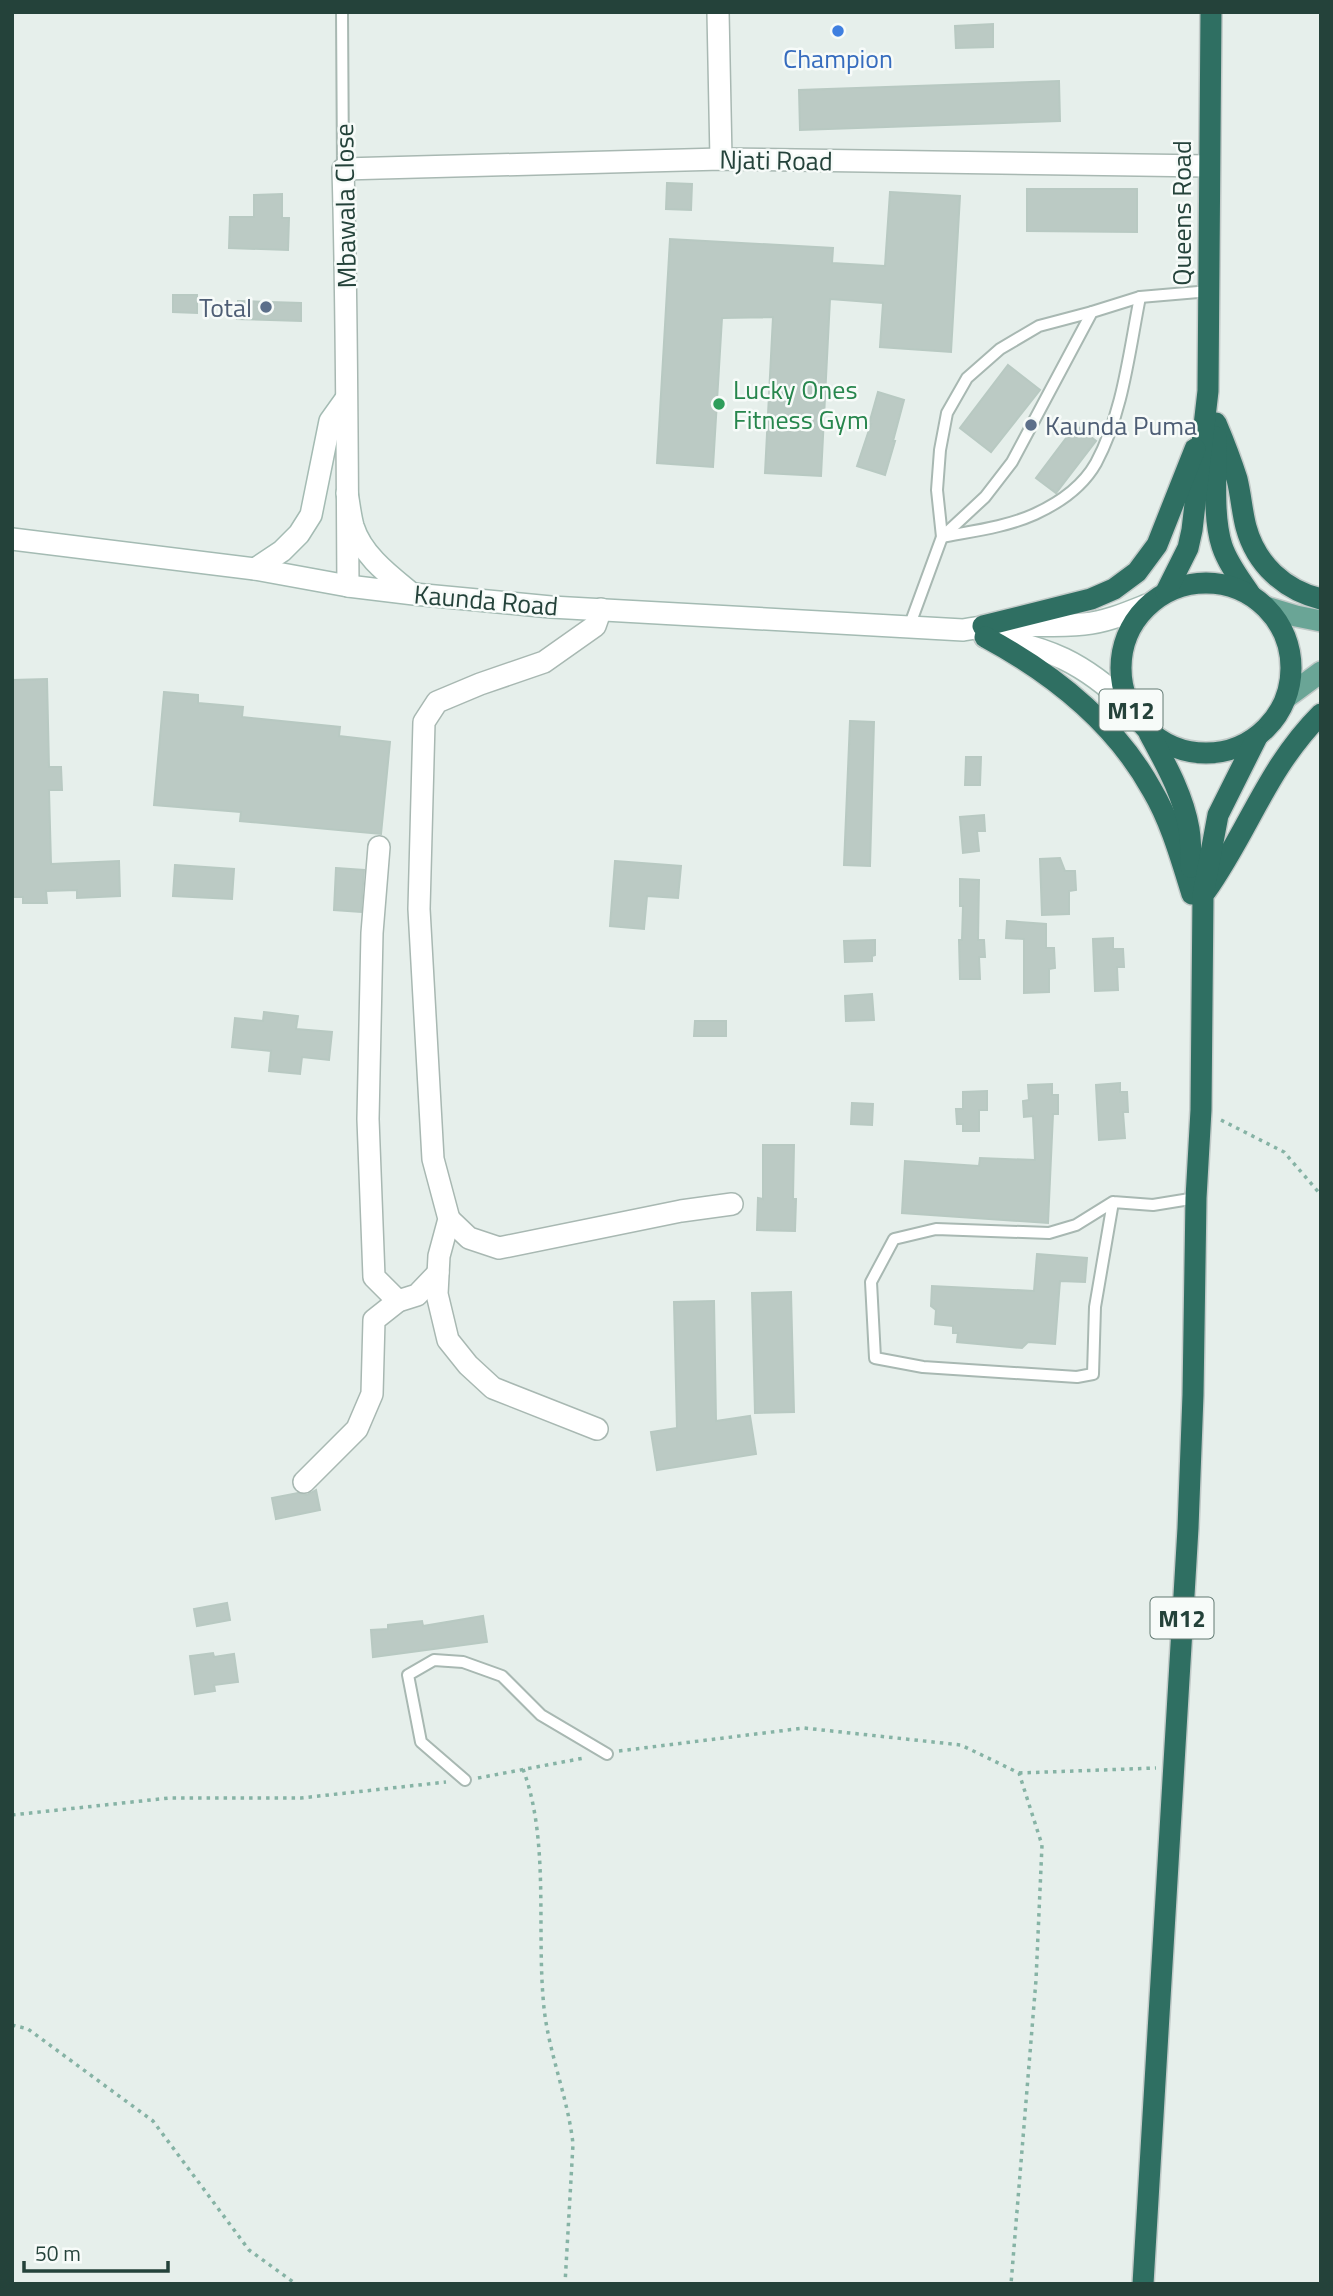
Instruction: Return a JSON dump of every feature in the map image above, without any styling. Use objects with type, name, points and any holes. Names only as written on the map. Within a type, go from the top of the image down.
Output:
[{"type":"highway","name":"Queens Road","points":[[1209,421],[1208,166],[1211,12]]},
{"type":"highway","name":"M12","points":[[1166,592],[1188,548],[1209,421]]},
{"type":"highway","name":"M12","points":[[1149,732],[1173,747],[1202,754],[1231,751],[1257,737],[1275,719],[1287,697],[1292,673],[1290,649],[1281,626],[1230,565],[1222,545],[1209,421]]},
{"type":"highway","points":[[1209,421],[1229,454],[1247,529],[1258,556],[1269,570],[1284,582],[1309,596],[1321,599]]},
{"type":"highway","points":[[977,631],[1091,599],[1114,589],[1137,572],[1157,545],[1175,494],[1209,421]]},
{"type":"highway","name":"M12","points":[[1143,2284],[1193,1395],[1204,952],[1190,831],[1170,773],[1149,732],[1130,707],[1121,681],[1122,653],[1130,627],[1147,605],[1166,592],[1194,583],[1223,583],[1258,600]]},
{"type":"highway","points":[[977,631],[1015,653],[1067,690],[1115,736],[1157,799],[1198,895],[1222,869],[1281,760],[1321,714]]},
{"type":"highway","name":"M12","points":[[1198,895],[1218,815],[1257,737]]},
{"type":"main road","points":[[1258,600],[1296,617],[1321,621]]},
{"type":"main road","points":[[1287,697],[1321,672]]},
{"type":"street","points":[[719,12],[722,159]]},
{"type":"street","name":"Njati Road","points":[[343,169],[722,159],[1208,166]]},
{"type":"street","name":"Mbawala Close","points":[[343,169],[347,493]]},
{"type":"street","points":[[254,569],[282,551],[299,534],[311,515],[330,421],[345,400]]},
{"type":"street","points":[[347,493],[348,586]]},
{"type":"street","points":[[347,493],[354,528],[371,556],[385,573],[414,594]]},
{"type":"street","name":"Kaunda Road","points":[[12,538],[254,569],[348,586],[551,607],[977,631],[1086,624],[1123,615],[1147,605]]},
{"type":"street","points":[[597,1429],[493,1388],[468,1365],[448,1340],[437,1294],[439,1256],[449,1219],[433,1159],[419,909],[424,722],[437,702],[544,662],[595,626],[601,609]]},
{"type":"street","name":"Kaunda Road","points":[[977,631],[1022,642],[1076,664],[1095,676],[1130,707]]},
{"type":"street","points":[[304,1482],[357,1429],[372,1394],[374,1277],[368,1119],[372,933],[379,847]]},
{"type":"street","points":[[449,1219],[469,1238],[499,1248],[681,1211],[732,1204]]},
{"type":"street","points":[[374,1320],[398,1301],[416,1295],[438,1273]]},
{"type":"street","points":[[374,1277],[398,1301]]},
{"type":"lane","name":"Mbawala Close","points":[[342,12],[343,169]]},
{"type":"lane","points":[[909,627],[942,537],[937,490],[940,450],[947,413],[967,377],[1000,349],[1039,326],[1092,313],[1140,297],[1210,291]]},
{"type":"lane","points":[[942,537],[998,526],[1035,514],[1067,496],[1095,465],[1112,424],[1140,297]]},
{"type":"lane","points":[[942,537],[985,497],[1012,462],[1092,313]]},
{"type":"lane","points":[[1114,1202],[1095,1307],[1093,1374],[1077,1377],[923,1367],[875,1358],[871,1282],[894,1239],[936,1229],[1049,1233],[1076,1225],[1114,1202],[1153,1205],[1196,1198]]},
{"type":"lane","points":[[465,1780],[421,1742],[408,1675],[434,1660],[463,1662],[502,1676],[541,1716],[607,1754]]},
{"type":"path","points":[[1201,1110],[1284,1152],[1321,1195]]},
{"type":"path","points":[[12,1815],[169,1798],[301,1798],[465,1780],[607,1754],[804,1728],[961,1745],[1018,1773],[1173,1768]]},
{"type":"path","points":[[523,1769],[532,1794],[537,1828],[544,2010],[571,2124],[565,2284]]},
{"type":"path","points":[[1011,2284],[1034,2019],[1042,1845],[1018,1773]]},
{"type":"path","points":[[12,2025],[28,2029],[153,2121],[249,2250],[296,2284]]},
{"type":"building","points":[[993,24],[993,47],[956,48],[955,26]]},
{"type":"building","points":[[1059,81],[1060,121],[800,130],[799,90]]},
{"type":"building","points":[[667,183],[692,184],[691,210],[666,209]]},
{"type":"building","points":[[1027,189],[1137,189],[1137,232],[1027,231]]},
{"type":"building","points":[[890,192],[960,196],[951,352],[880,347],[883,303],[830,299],[821,476],[765,473],[773,317],[722,318],[713,467],[657,463],[670,239],[833,248],[832,263],[885,266]]},
{"type":"building","points":[[282,194],[282,218],[289,218],[288,250],[229,248],[230,217],[254,217],[254,195]]},
{"type":"building","points":[[173,295],[197,295],[197,313],[173,312]]},
{"type":"building","points":[[238,301],[301,303],[301,321],[237,319]]},
{"type":"building","points":[[1008,365],[1040,390],[991,452],[960,428]]},
{"type":"building","points":[[878,392],[904,400],[885,475],[857,466]]},
{"type":"building","points":[[1076,425],[1096,441],[1056,493],[1036,478]]},
{"type":"building","points":[[47,679],[49,767],[61,767],[62,790],[49,790],[51,864],[119,861],[120,896],[77,898],[77,890],[46,891],[47,903],[23,903],[23,897],[12,897],[12,680]]},
{"type":"building","points":[[164,692],[198,695],[198,703],[243,707],[242,717],[340,727],[339,736],[390,742],[381,834],[240,821],[241,812],[154,805]]},
{"type":"building","points":[[850,721],[874,722],[870,866],[844,865]]},
{"type":"building","points":[[966,757],[981,757],[980,785],[965,785]]},
{"type":"building","points":[[984,815],[985,831],[977,831],[979,851],[963,853],[960,817]]},
{"type":"building","points":[[1060,858],[1065,871],[1075,871],[1076,890],[1069,891],[1069,914],[1042,915],[1040,859]]},
{"type":"building","points":[[615,861],[681,866],[678,898],[647,896],[644,929],[610,926]]},
{"type":"building","points":[[175,865],[234,869],[232,899],[173,896]]},
{"type":"building","points":[[336,868],[364,870],[361,912],[334,910]]},
{"type":"building","points":[[960,879],[979,880],[978,940],[984,940],[985,957],[979,957],[980,979],[960,979],[959,940],[962,940],[963,906],[960,906]]},
{"type":"building","points":[[1007,921],[1046,924],[1046,948],[1054,948],[1055,968],[1049,969],[1049,992],[1024,993],[1024,939],[1006,938]]},
{"type":"building","points":[[1113,938],[1113,949],[1123,949],[1124,967],[1117,967],[1118,990],[1095,991],[1093,939]]},
{"type":"building","points":[[875,940],[875,955],[872,956],[872,961],[845,962],[844,941]]},
{"type":"building","points":[[872,994],[874,1020],[846,1021],[845,996]]},
{"type":"building","points":[[264,1012],[298,1016],[296,1029],[332,1032],[329,1060],[302,1057],[300,1074],[269,1071],[271,1051],[232,1047],[235,1018],[263,1021]]},
{"type":"building","points":[[695,1021],[726,1021],[726,1036],[694,1036]]},
{"type":"building","points":[[1120,1083],[1120,1092],[1127,1092],[1128,1112],[1123,1112],[1125,1138],[1099,1140],[1096,1085]]},
{"type":"building","points":[[1052,1084],[1052,1095],[1058,1095],[1058,1114],[1053,1114],[1048,1223],[902,1213],[905,1161],[979,1166],[980,1158],[1035,1160],[1033,1116],[1024,1117],[1023,1101],[1029,1100],[1028,1085]]},
{"type":"building","points":[[987,1091],[987,1110],[979,1110],[979,1131],[963,1131],[963,1124],[957,1124],[956,1109],[963,1109],[963,1092]]},
{"type":"building","points":[[852,1103],[873,1104],[872,1125],[851,1124]]},
{"type":"building","points":[[763,1145],[794,1145],[795,1231],[757,1230],[758,1198],[763,1199]]},
{"type":"building","points":[[1037,1254],[1087,1258],[1085,1282],[1060,1281],[1055,1344],[1028,1342],[1022,1348],[957,1342],[958,1333],[953,1333],[953,1326],[935,1324],[936,1310],[931,1306],[932,1286],[1034,1291]]},
{"type":"building","points":[[791,1292],[794,1412],[755,1413],[752,1293]]},
{"type":"building","points":[[714,1301],[716,1421],[750,1416],[756,1454],[657,1470],[651,1432],[677,1428],[674,1302]]},
{"type":"building","points":[[316,1490],[320,1510],[276,1519],[272,1498],[298,1493],[307,1495]]},
{"type":"building","points":[[227,1603],[230,1620],[197,1626],[194,1609]]},
{"type":"building","points":[[483,1616],[487,1642],[373,1657],[371,1630],[388,1629],[388,1625],[422,1621],[423,1626]]},
{"type":"building","points":[[213,1653],[214,1657],[234,1654],[238,1682],[214,1685],[215,1691],[195,1694],[190,1656]]},
{"type":"place","name":"Champion","points":[[838,31]]},
{"type":"place","name":"Total","points":[[266,307]]},
{"type":"place","name":"Lucky Ones Fitness Gym","points":[[719,404]]},
{"type":"place","name":"Kaunda Puma","points":[[1031,425]]}]
